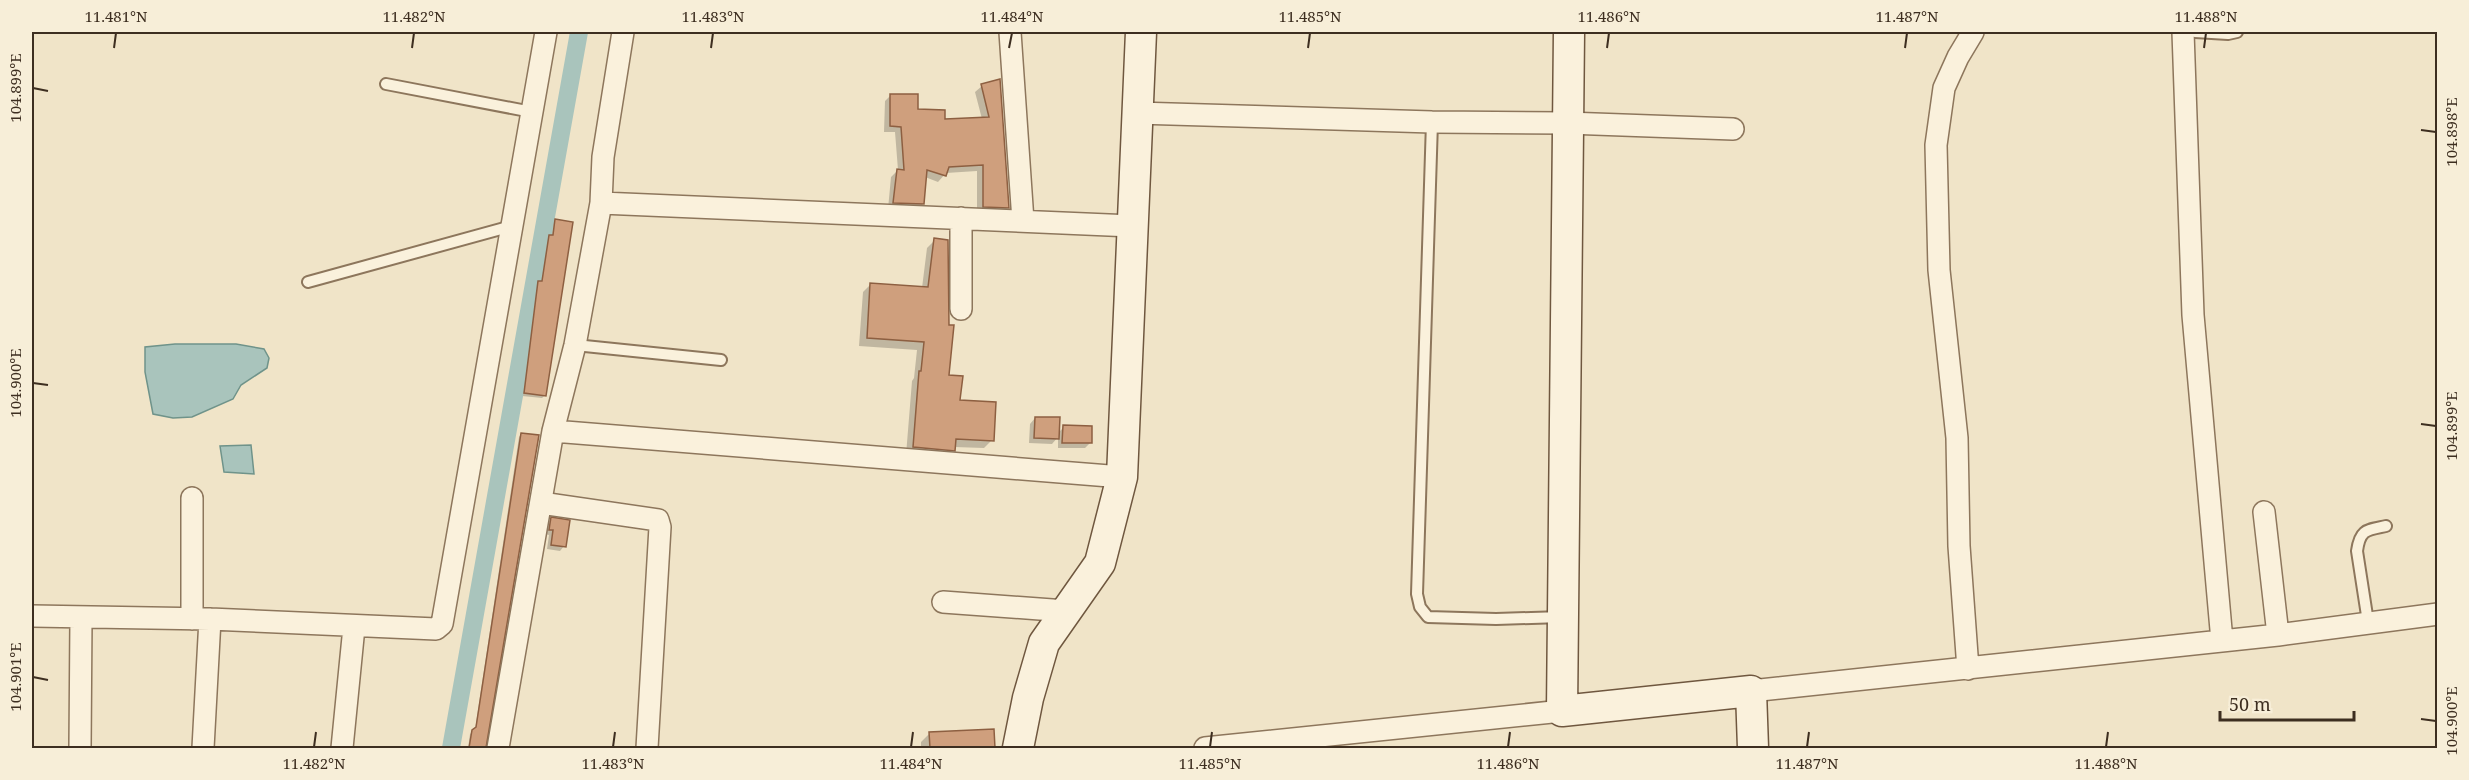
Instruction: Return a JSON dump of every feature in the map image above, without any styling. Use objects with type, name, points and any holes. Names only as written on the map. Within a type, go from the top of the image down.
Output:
[{"type":"main road","points":[[1018,748],[1028,698],[1044,643],[1100,563],[1122,477],[1141,32]]},
{"type":"main road","points":[[1569,32],[1562,711],[1751,691],[1753,748]]},
{"type":"street","points":[[32,615],[81,618],[201,619],[436,629],[441,624],[546,32]]},
{"type":"street","points":[[498,748],[553,431],[575,345],[601,203],[603,157],[623,32]]},
{"type":"street","points":[[1010,32],[1023,221]]},
{"type":"street","points":[[1968,669],[1959,546],[1957,438],[1939,270],[1936,145],[1944,88],[1958,57],[1973,32]]},
{"type":"street","points":[[2183,32],[2193,315],[2222,641]]},
{"type":"street","points":[[1137,113],[1432,123],[1568,123],[1732,129]]},
{"type":"street","points":[[601,203],[1132,226]]},
{"type":"street","points":[[961,218],[961,309]]},
{"type":"street","points":[[553,431],[1122,477]]},
{"type":"street","points":[[192,498],[201,619],[203,748]]},
{"type":"street","points":[[541,503],[658,520],[660,527],[647,748]]},
{"type":"street","points":[[2264,512],[2278,635]]},
{"type":"street","points":[[943,602],[1066,611]]},
{"type":"street","points":[[1751,691],[2278,635],[2438,614]]},
{"type":"street","points":[[80,748],[81,618]]},
{"type":"street","points":[[342,748],[354,627]]},
{"type":"street","points":[[1205,748],[1562,711]]},
{"type":"lane","points":[[2195,32],[2228,34],[2237,32]]},
{"type":"lane","points":[[386,84],[532,112]]},
{"type":"lane","points":[[1432,123],[1417,594],[1420,607],[1428,617],[1496,619],[1563,617]]},
{"type":"lane","points":[[308,282],[512,226]]},
{"type":"lane","points":[[575,345],[721,360]]},
{"type":"lane","points":[[2368,622],[2357,551],[2359,540],[2366,531],[2386,526]]},
{"type":"water","points":[[175,344],[236,344],[264,349],[269,358],[267,368],[241,385],[233,399],[192,417],[173,418],[153,414],[145,372],[145,347]]},
{"type":"water","points":[[251,445],[254,474],[224,472],[220,446]]},
{"type":"building","points":[[1000,79],[1009,208],[983,207],[983,165],[949,167],[946,176],[927,170],[924,204],[893,203],[897,169],[904,170],[901,127],[890,126],[890,94],[918,94],[918,109],[945,110],[945,119],[989,117],[981,84]]},
{"type":"building","points":[[555,219],[573,222],[546,396],[524,393],[538,281],[542,281],[549,235],[553,235]]},
{"type":"building","points":[[934,238],[948,240],[949,325],[954,325],[949,375],[963,376],[960,400],[996,402],[994,441],[956,439],[955,451],[913,447],[919,371],[921,371],[924,342],[867,338],[870,283],[928,287]]},
{"type":"building","points":[[1035,417],[1060,417],[1059,439],[1034,438]]},
{"type":"building","points":[[1063,425],[1092,426],[1092,443],[1062,443]]},
{"type":"building","points":[[521,433],[539,435],[486,748],[469,748],[472,730],[476,727]]},
{"type":"building","points":[[551,517],[570,520],[566,547],[551,545],[553,530],[549,530]]},
{"type":"building","points":[[994,729],[995,748],[930,748],[929,732]]},
{"type":"waterway","points":[[451,748],[579,32]]}]
